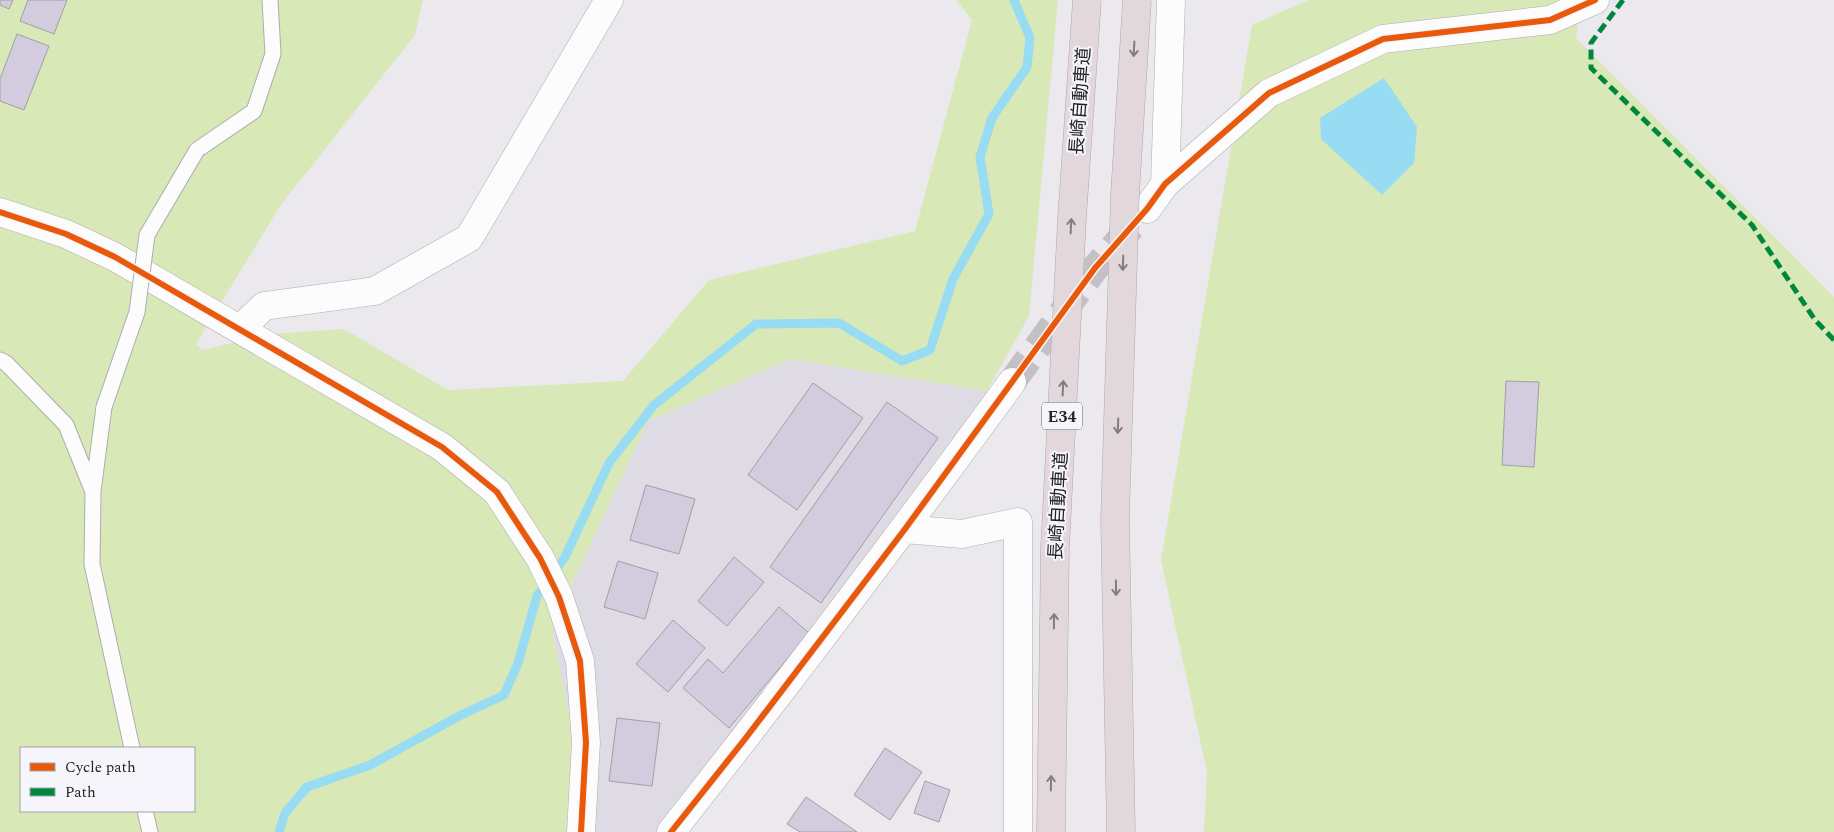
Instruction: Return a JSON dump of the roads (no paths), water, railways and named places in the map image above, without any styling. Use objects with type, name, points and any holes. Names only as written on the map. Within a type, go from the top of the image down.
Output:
[{"type":"highway","name":"長崎自動車道","points":[[1050,832],[1055,548],[1072,218],[1087,0]]},
{"type":"highway","points":[[1121,832],[1115,519],[1125,195],[1137,0]]},
{"type":"street","points":[[240,329],[264,306],[375,291],[469,238],[609,0]]},
{"type":"street","points":[[1164,184],[1170,0]]},
{"type":"street","points":[[1147,209],[1164,184],[1269,93],[1383,39],[1550,20],[1595,0]]},
{"type":"street","points":[[0,212],[66,234],[115,257],[442,447],[497,492],[540,558],[559,597],[580,661],[586,742],[581,832]]},
{"type":"street","points":[[670,832],[745,739],[905,529],[1012,382]]},
{"type":"street","points":[[905,529],[962,534],[1018,522],[1018,832]]},
{"type":"lane","points":[[132,747],[92,564],[93,492],[104,407],[137,312],[147,236],[197,150],[254,110],[273,54],[270,0]]},
{"type":"lane","points":[[0,360],[6,363],[66,425],[93,492]]},
{"type":"lane","points":[[146,812],[150,832]]},
{"type":"water","points":[[1384,78],[1417,127],[1414,163],[1382,195],[1321,139],[1320,118]]},
{"type":"waterway","points":[[279,832],[285,813],[307,787],[370,765],[461,715],[504,695],[518,663],[537,596],[565,557],[609,463],[654,405],[756,324],[839,323],[902,361],[930,350],[953,279],[989,214],[980,157],[992,118],[1027,67],[1030,38],[1014,0]]},
{"type":"tunnel","points":[[1012,382],[1095,268],[1133,225]]}]
